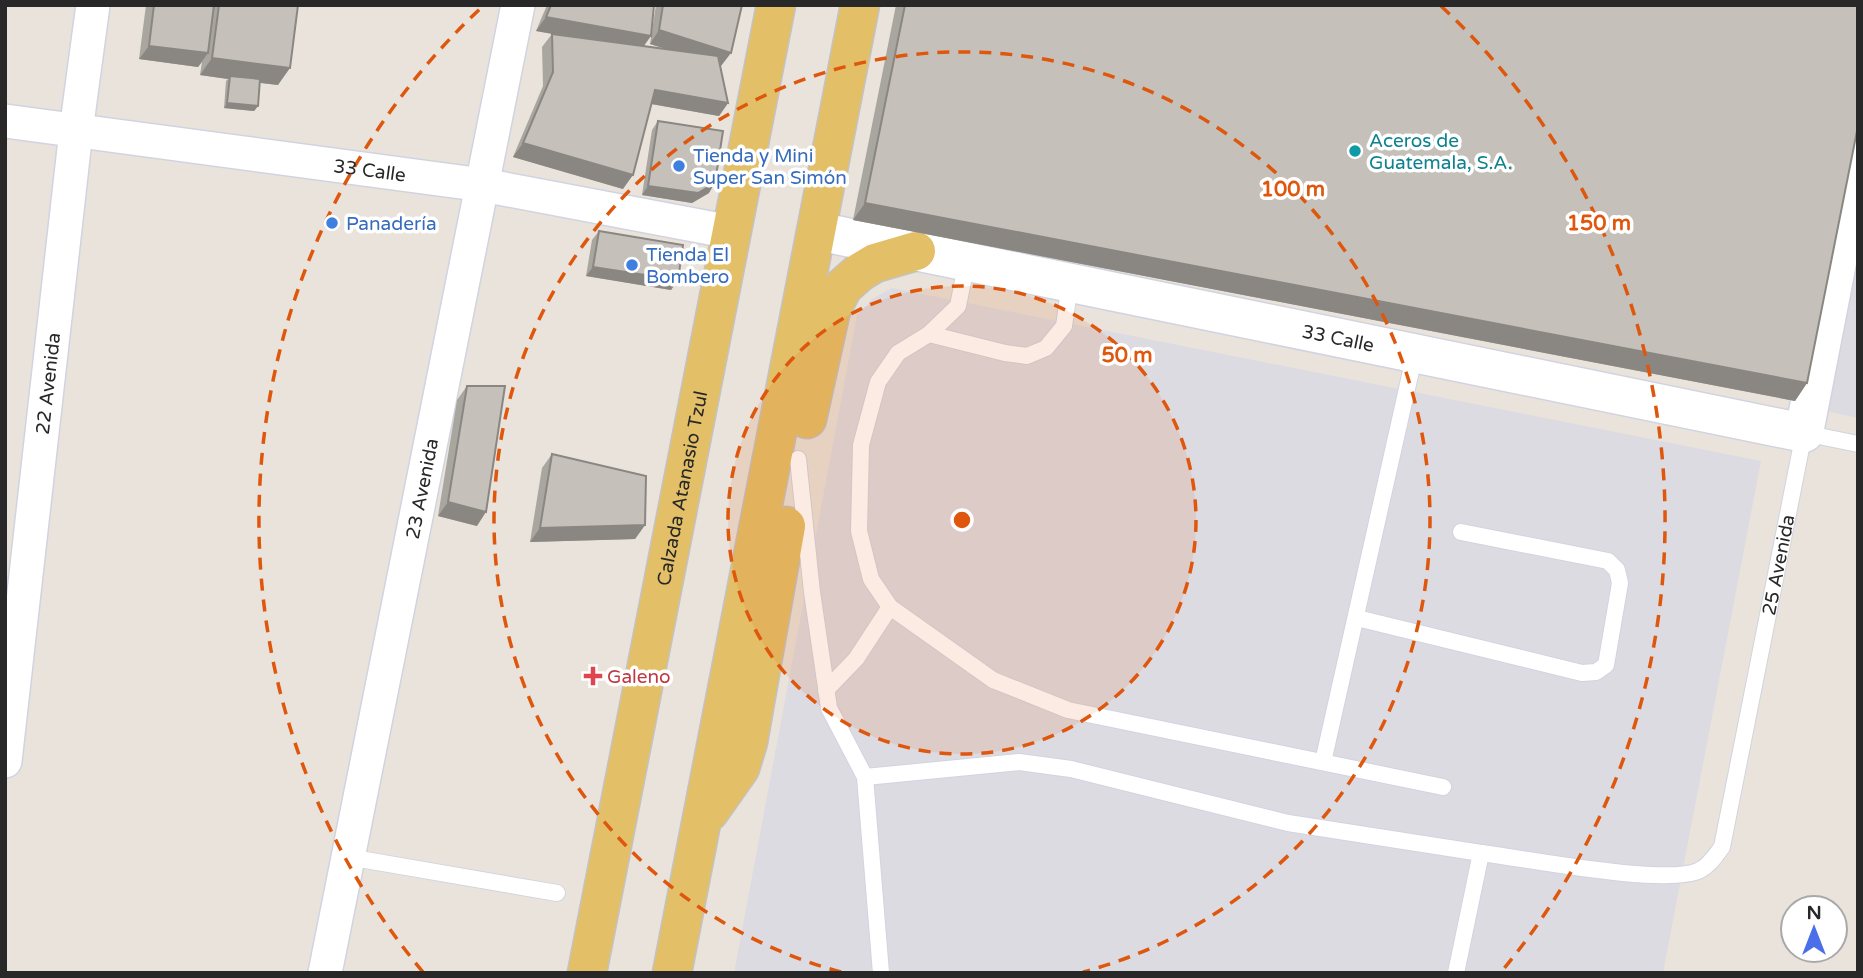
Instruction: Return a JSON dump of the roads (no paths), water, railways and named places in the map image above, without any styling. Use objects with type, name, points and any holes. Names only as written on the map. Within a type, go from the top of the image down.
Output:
[{"type":"main road","name":"Calzada Atanasio Tzul","points":[[587,973],[776,5]]},
{"type":"main road","points":[[672,973],[860,5]]},
{"type":"main road","points":[[702,822],[740,768],[744,755],[798,459],[831,310],[844,287],[860,272],[886,259],[916,251]]},
{"type":"street","name":"22 Avenida","points":[[5,761],[76,131],[93,5]]},
{"type":"street","name":"23 Avenida","points":[[324,973],[518,5]]},
{"type":"street","name":"33 Calle","points":[[5,121],[483,185],[731,232]]},
{"type":"street","name":"25 Avenida","points":[[1804,433],[1858,153]]},
{"type":"street","name":"33 Calle","points":[[817,231],[1804,433]]},
{"type":"lane","points":[[967,261],[958,306],[929,334],[898,353],[878,382],[861,445],[859,531],[871,579],[890,607],[993,680],[1068,710],[1443,787]]},
{"type":"lane","points":[[929,334],[1027,356],[1046,348],[1064,326],[1070,282]]},
{"type":"lane","points":[[1323,762],[1415,353]]},
{"type":"lane","name":"33 Calle","points":[[1804,433],[1858,444]]},
{"type":"lane","name":"25 Avenida","points":[[865,777],[1018,762],[1071,769],[1288,822],[1481,853],[1603,870],[1673,876],[1698,871],[1710,862],[1722,847],[1804,433]]},
{"type":"lane","points":[[798,459],[812,592],[829,709],[865,777],[881,973]]},
{"type":"lane","points":[[1357,618],[1582,673],[1596,672],[1606,665],[1620,583],[1617,570],[1608,561],[1461,532]]},
{"type":"lane","points":[[826,690],[856,659],[890,607]]},
{"type":"lane","points":[[1456,973],[1481,853]]},
{"type":"lane","points":[[348,857],[557,893]]},
{"type":"place","name":"Aceros de Guatemala, S.A.","points":[[1355,151]]},
{"type":"place","name":"Tienda y Mini Super San Simón","points":[[679,166]]},
{"type":"place","name":"Panadería","points":[[332,223]]},
{"type":"place","name":"Tienda El Bombero","points":[[632,265]]},
{"type":"place","name":"Galeno","points":[[593,676]]}]
